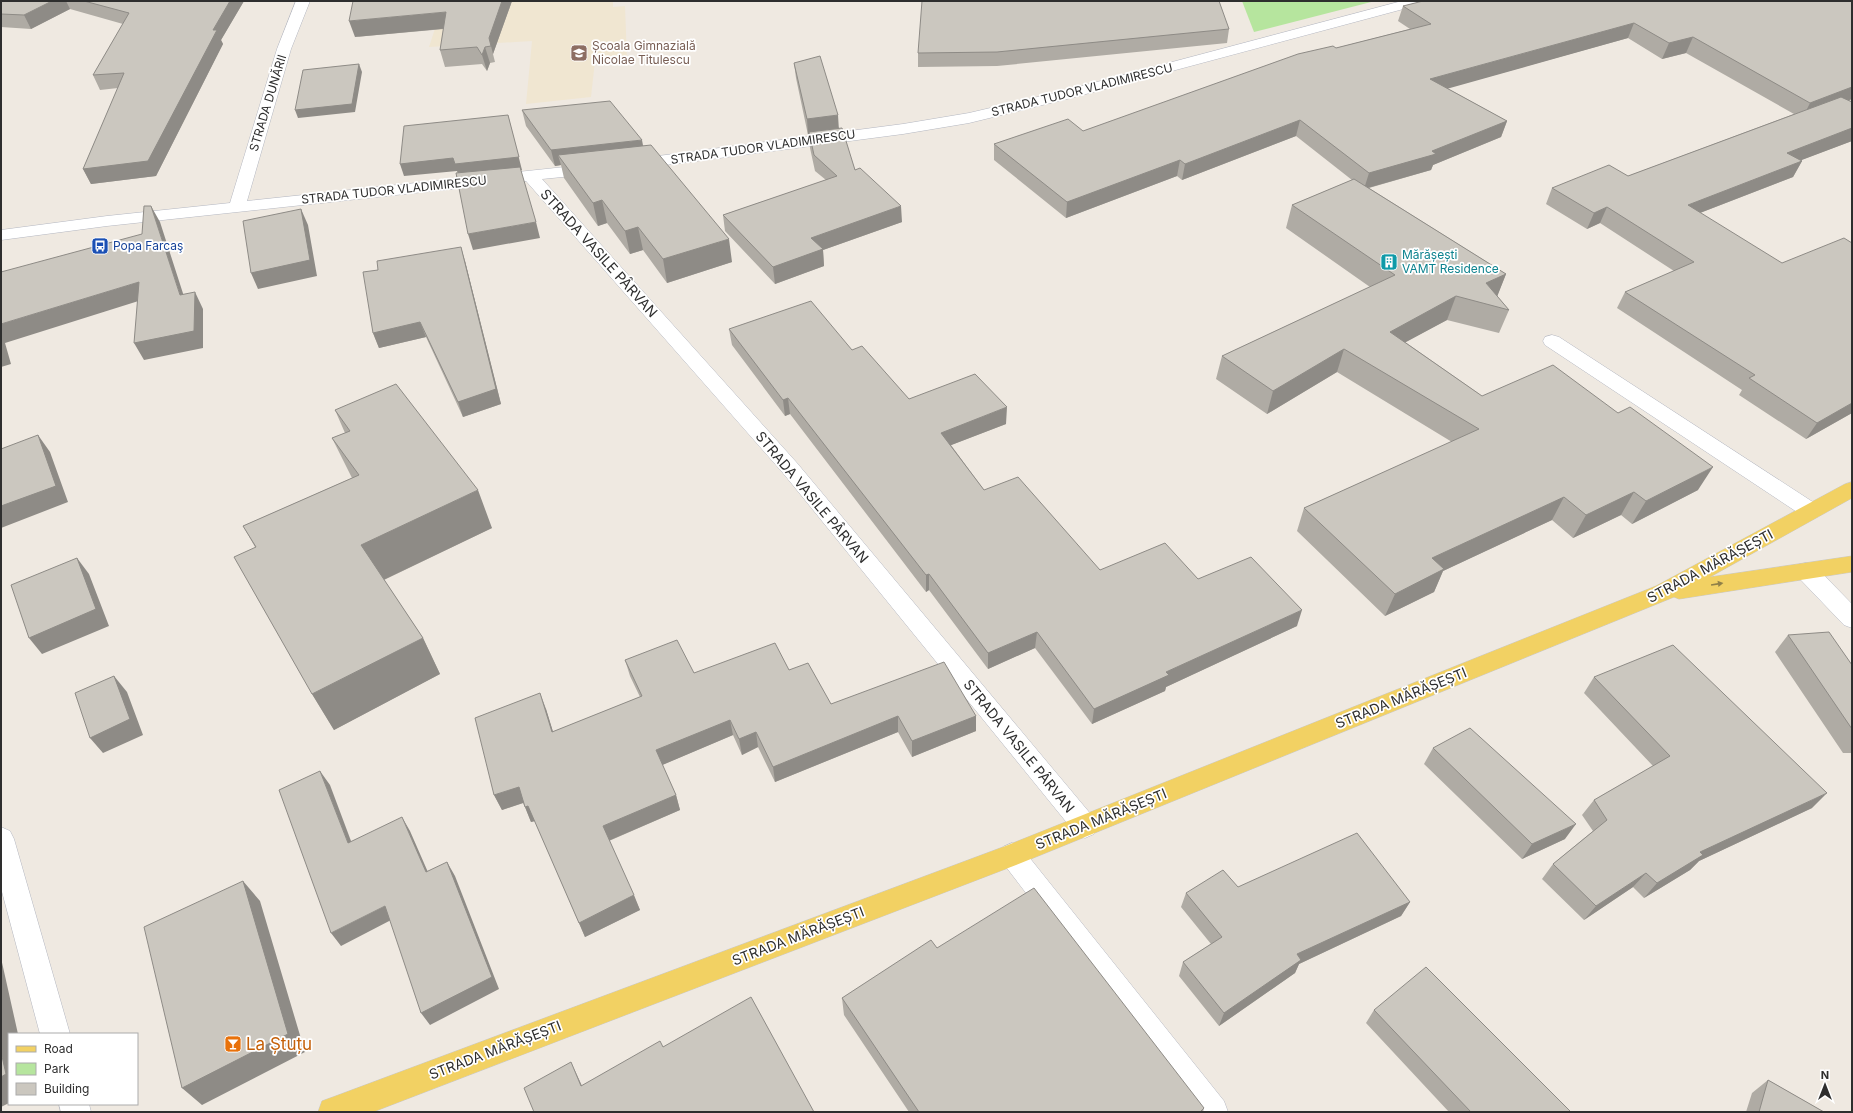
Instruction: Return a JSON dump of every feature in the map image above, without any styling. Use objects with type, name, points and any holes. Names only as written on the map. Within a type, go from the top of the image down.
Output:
[{"type":"main road","name":"STRADA MĂRĂȘEȘTI","points":[[333,1112],[1012,855],[1664,592],[1852,489]]},
{"type":"main road","points":[[1664,592],[1852,564]]},
{"type":"street","name":"STRADA DUNĂRII","points":[[237,207],[284,49],[303,1]]},
{"type":"street","name":"STRADA TUDOR VLADIMIRESCU","points":[[1,235],[237,207],[612,167],[903,129],[968,118],[1066,95],[1417,1]]},
{"type":"street","name":"STRADA VASILE PÂRVAN","points":[[530,176],[790,468],[1085,826]]},
{"type":"street","points":[[1552,341],[1811,511]]},
{"type":"street","points":[[1806,571],[1852,619]]},
{"type":"street","points":[[1,839],[55,1033]]},
{"type":"street","points":[[1012,855],[1214,1112]]},
{"type":"shaded area","name":"Școala Gimnazială Nicolae Titulescu","points":[[444,1],[613,1],[613,7],[625,6],[627,59],[595,61],[591,97],[526,104],[532,41],[429,47]]},
{"type":"green space","points":[[1242,1],[1375,1],[1254,32]]},
{"type":"building","points":[[1,1],[52,1],[24,15],[1,14]]},
{"type":"building","points":[[84,1],[230,1],[213,30],[217,30],[148,161],[83,169],[124,73],[93,75],[129,13]]},
{"type":"building","points":[[353,1],[502,1],[489,38],[491,46],[485,47],[482,55],[477,47],[440,50],[446,12],[349,21]]},
{"type":"building","points":[[922,1],[1219,1],[1229,29],[997,52],[918,53]]},
{"type":"building","points":[[1423,1],[1852,1],[1852,87],[1810,103],[1693,37],[1669,43],[1634,23],[1430,79],[1507,121],[1432,151],[1436,154],[1369,173],[1300,120],[1185,164],[1180,160],[1067,202],[994,144],[1068,119],[1083,131],[1298,54],[1333,46],[1336,48],[1431,24],[1403,6]]},
{"type":"building","points":[[820,56],[838,115],[807,119],[794,63]]},
{"type":"building","points":[[359,64],[352,104],[295,110],[303,70]]},
{"type":"building","points":[[1841,97],[1852,102],[1852,128],[1787,153],[1802,161],[1688,205],[1782,263],[1844,238],[1852,243],[1852,403],[1817,423],[1749,378],[1755,375],[1625,292],[1694,262],[1607,207],[1594,213],[1552,188],[1609,165],[1628,176]]},
{"type":"building","points":[[610,101],[642,140],[551,150],[522,110]]},
{"type":"building","points":[[508,115],[519,157],[455,164],[453,158],[400,164],[404,126]]},
{"type":"building","points":[[842,128],[855,170],[860,168],[901,206],[811,238],[823,249],[773,267],[723,215],[837,176],[814,155],[809,132]]},
{"type":"building","points":[[651,145],[729,239],[663,259],[638,227],[625,231],[602,200],[593,203],[558,155]]},
{"type":"building","points":[[520,167],[536,222],[468,234],[456,173]]},
{"type":"building","points":[[1354,179],[1506,274],[1486,283],[1509,310],[1456,296],[1390,332],[1482,396],[1553,365],[1618,413],[1630,407],[1713,467],[1646,501],[1634,492],[1586,515],[1564,497],[1432,558],[1444,569],[1395,594],[1304,508],[1479,429],[1344,349],[1273,391],[1222,356],[1395,275],[1292,205]]},
{"type":"building","points":[[144,206],[151,206],[180,295],[195,292],[194,331],[134,343],[139,282],[1,324],[1,272],[142,234]]},
{"type":"building","points":[[301,209],[310,260],[251,273],[243,221]]},
{"type":"building","points":[[461,247],[496,389],[458,402],[420,322],[373,333],[363,272],[378,270],[377,261]]},
{"type":"building","points":[[811,301],[852,350],[862,346],[909,399],[975,374],[1007,407],[941,433],[984,490],[1018,477],[1100,570],[1165,543],[1198,579],[1251,557],[1302,610],[1166,672],[1169,675],[1094,709],[1037,632],[988,653],[929,574],[926,575],[788,398],[783,400],[729,329]]},
{"type":"building","points":[[396,384],[478,490],[361,545],[423,638],[312,694],[234,557],[256,547],[243,526],[359,475],[332,438],[350,431],[335,410]]},
{"type":"building","points":[[38,435],[56,486],[1,506],[1,449]]},
{"type":"building","points":[[77,558],[96,609],[29,638],[11,585]]},
{"type":"building","points":[[1829,632],[1852,665],[1852,729],[1788,635]]},
{"type":"building","points":[[677,640],[694,673],[775,643],[789,670],[808,663],[831,704],[944,662],[976,716],[912,741],[898,716],[773,767],[756,732],[739,739],[730,720],[656,750],[676,795],[603,826],[634,895],[579,923],[528,806],[525,807],[519,787],[494,795],[475,718],[540,693],[552,732],[642,696],[625,660]]},
{"type":"building","points":[[1673,645],[1827,793],[1700,852],[1703,855],[1657,883],[1646,873],[1596,906],[1553,864],[1607,820],[1594,800],[1670,756],[1594,677]]},
{"type":"building","points":[[114,676],[130,719],[90,738],[75,693]]},
{"type":"building","points":[[1470,728],[1576,824],[1532,844],[1433,748]]},
{"type":"building","points":[[320,771],[348,843],[402,817],[426,872],[447,862],[492,977],[421,1013],[385,906],[331,933],[279,790]]},
{"type":"building","points":[[1357,833],[1410,902],[1297,954],[1301,960],[1224,1013],[1183,962],[1222,937],[1186,893],[1223,870],[1238,887]]},
{"type":"building","points":[[243,881],[288,1034],[182,1088],[144,927]]},
{"type":"building","points":[[1034,888],[1204,1108],[1200,1112],[919,1112],[842,998],[931,940],[937,948]]},
{"type":"building","points":[[1426,967],[1571,1112],[1471,1112],[1374,1010]]},
{"type":"building","points":[[751,997],[814,1112],[534,1112],[524,1088],[571,1062],[581,1086],[660,1041],[663,1047]]},
{"type":"building","points":[[1,1052],[6,1074],[1,1077]]},
{"type":"building","points":[[1768,1080],[1824,1112],[1759,1112]]},
{"type":"place","name":"Școala Gimnazială Nicolae Titulescu","points":[[579,53]]},
{"type":"place","name":"Popa Farcaş","points":[[100,246]]},
{"type":"place","name":"Mărășești VAMT Residence","points":[[1389,262]]},
{"type":"place","name":"La Ștuțu","points":[[233,1044]]}]
